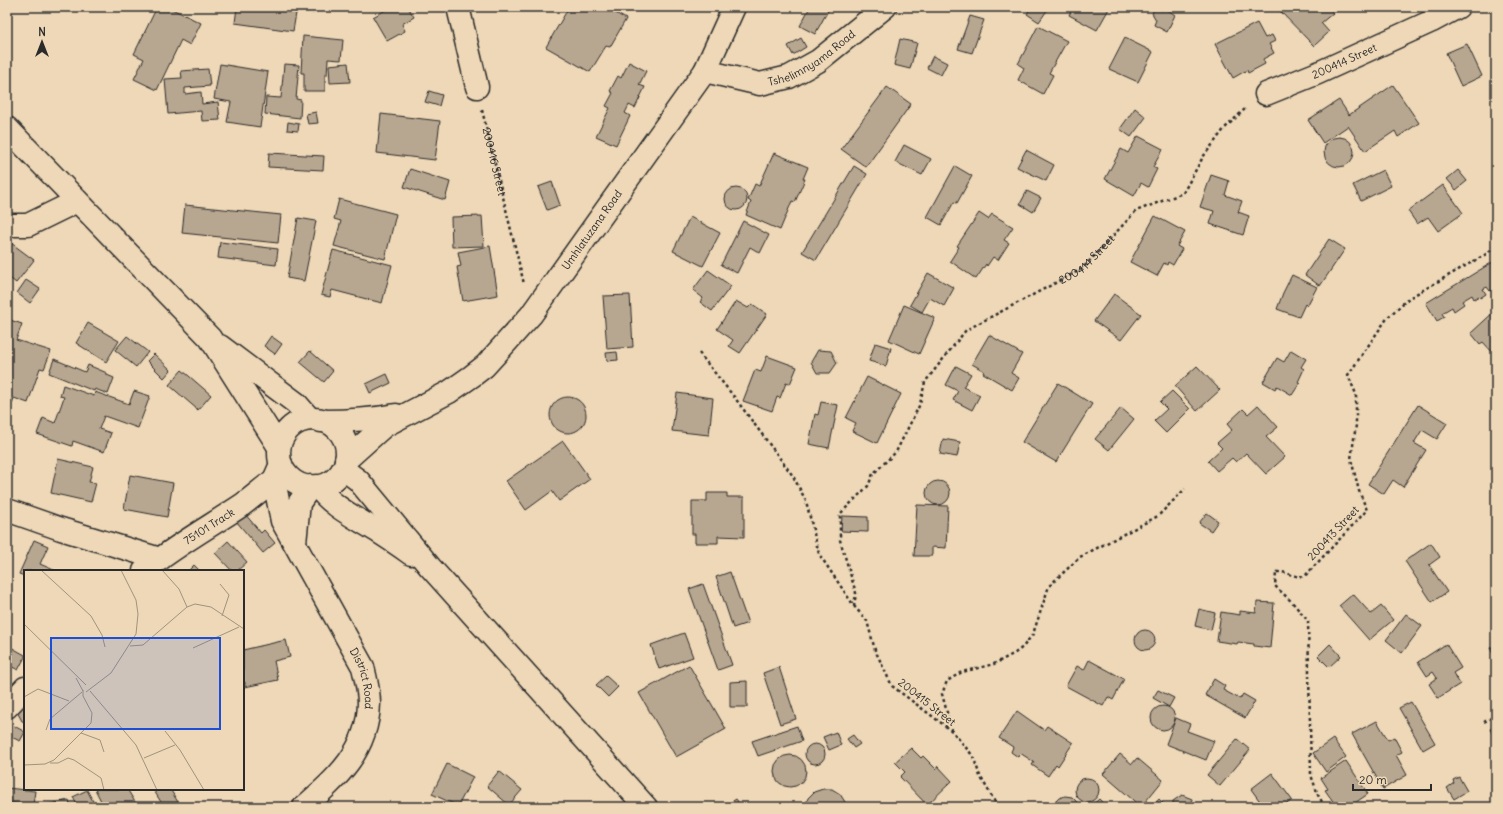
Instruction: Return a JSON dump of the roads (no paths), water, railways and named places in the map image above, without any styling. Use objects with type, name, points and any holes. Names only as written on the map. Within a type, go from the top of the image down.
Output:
[{"type":"street","points":[[458,7],[477,87]]},
{"type":"street","name":"Umhlatuzana Road","points":[[345,465],[377,430],[448,392],[486,366],[531,315],[705,71],[734,7]]},
{"type":"street","name":"Tshelimnyama Road","points":[[705,71],[760,84],[789,77],[818,61],[885,7]]},
{"type":"street","name":"200414 Street","points":[[1266,94],[1318,73],[1432,21],[1458,7]]},
{"type":"street","points":[[7,128],[210,338],[296,403],[316,420],[337,428],[344,438],[347,449],[345,465],[336,478],[325,485],[314,486],[298,483],[288,476],[278,464],[210,338]]},
{"type":"street","points":[[7,225],[28,225],[78,201]]},
{"type":"street","name":"Umhlatuzana Road","points":[[316,420],[352,421],[407,413]]},
{"type":"street","points":[[278,464],[284,435],[292,426],[302,420],[316,420]]},
{"type":"street","name":"District Road","points":[[278,464],[282,520],[363,667],[368,688],[369,704],[362,742],[338,776],[304,807]]},
{"type":"street","name":"75101 Track","points":[[152,565],[219,518],[242,504],[278,464]]},
{"type":"street","points":[[345,465],[430,567],[646,807]]},
{"type":"street","points":[[295,543],[299,503],[314,486]]},
{"type":"street","points":[[314,486],[326,498],[345,512],[430,567]]},
{"type":"street","points":[[7,510],[61,529],[152,565]]},
{"type":"street","points":[[7,707],[24,689]]}]
